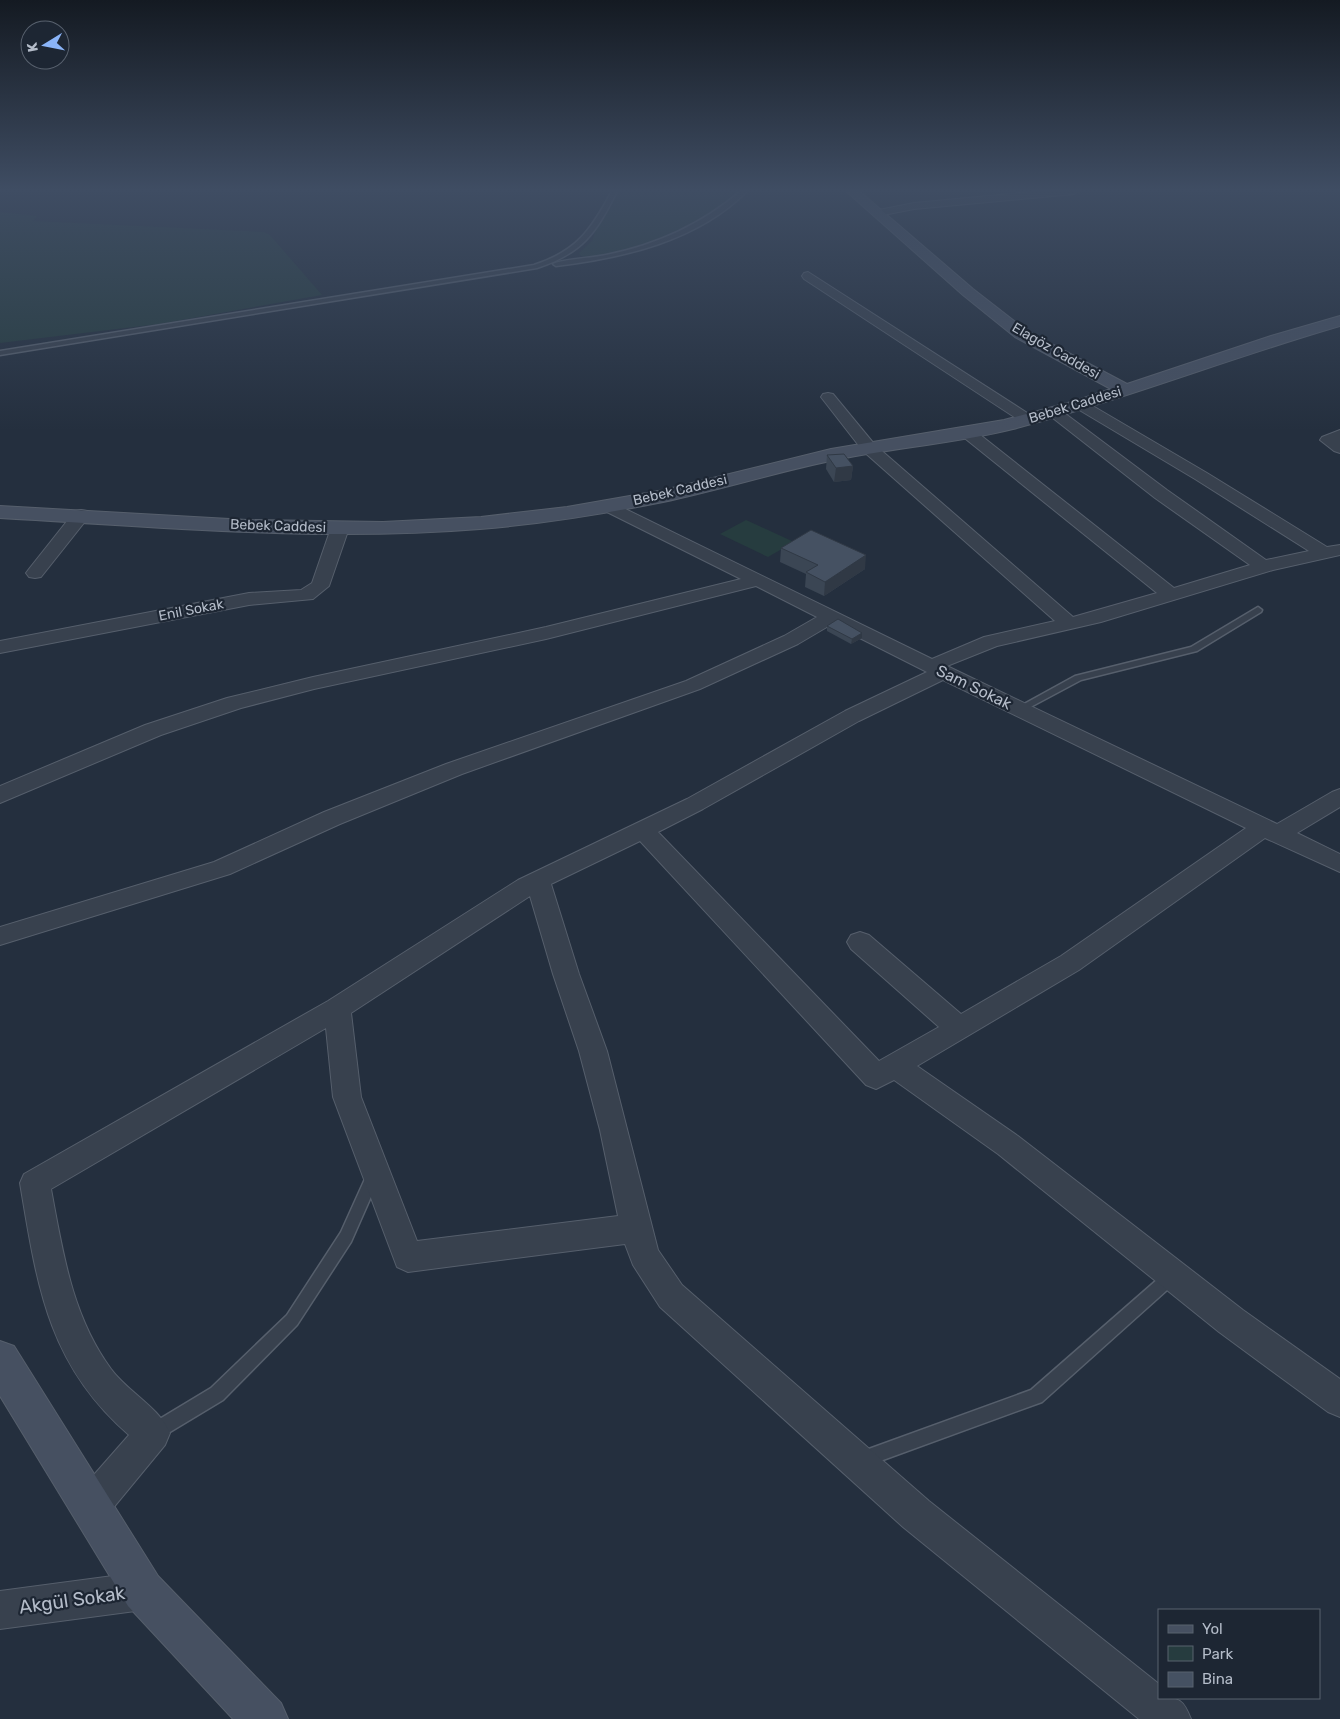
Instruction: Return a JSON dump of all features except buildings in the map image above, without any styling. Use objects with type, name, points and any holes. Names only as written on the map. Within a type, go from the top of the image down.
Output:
[{"type":"street","name":"Elagöz Caddesi","points":[[944,271],[1021,334],[1125,390]]},
{"type":"street","points":[[808,276],[1028,419]]},
{"type":"street","name":"Bebek Caddesi","points":[[0,512],[81,515],[195,524],[410,528],[472,524],[609,506],[664,496],[807,460],[869,448],[968,433],[1028,419],[1081,405],[1277,339],[1340,321]]},
{"type":"street","points":[[828,397],[869,448],[1070,624]]},
{"type":"street","points":[[1081,405],[1332,552]]},
{"type":"street","points":[[1054,412],[1161,494],[1264,567]]},
{"type":"street","points":[[968,433],[1171,595]]},
{"type":"street","points":[[1340,435],[1328,440],[1340,448]]},
{"type":"street","name":"Sam Sokak","points":[[609,506],[938,669],[1340,864]]},
{"type":"street","points":[[35,573],[81,515]]},
{"type":"street","name":"Enil Sokak","points":[[0,647],[249,598],[313,593],[320,586],[340,528]]},
{"type":"street","points":[[91,1506],[153,1433],[125,1409],[101,1383],[82,1355],[66,1324],[55,1291],[35,1184],[337,1008],[538,881],[695,804],[938,669],[952,656],[992,641],[1070,624],[1264,567],[1332,552]]},
{"type":"street","points":[[0,795],[137,736],[234,703],[305,685],[546,633],[759,580]]},
{"type":"street","points":[[0,936],[222,868],[332,818],[454,769],[693,685],[791,640],[832,616]]},
{"type":"street","points":[[643,830],[876,1077],[1070,963],[1271,831],[1340,797]]},
{"type":"street","points":[[538,881],[566,974],[599,1070],[644,1255],[651,1268],[672,1296],[916,1514],[1171,1719]]},
{"type":"street","points":[[860,942],[959,1028]]},
{"type":"street","points":[[337,1008],[347,1097],[408,1258],[636,1228]]},
{"type":"street","points":[[895,1066],[1008,1145],[1231,1321],[1340,1400]]},
{"type":"street","points":[[0,1360],[144,1591],[265,1719]]},
{"type":"street","name":"Akgül Sokak","points":[[0,1610],[144,1591]]},
{"type":"lane","points":[[0,353],[517,271]]},
{"type":"lane","points":[[0,346],[112,334]]},
{"type":"lane","points":[[1020,709],[1078,678],[1194,649],[1258,610]]},
{"type":"lane","points":[[153,1433],[217,1394],[292,1320],[346,1237],[375,1171]]},
{"type":"lane","points":[[857,1461],[1036,1396],[1173,1275]]},
{"type":"green space","points":[[0,271],[301,271],[322,295],[159,324],[0,343]]},
{"type":"green space","points":[[746,520],[794,542],[768,557],[720,534]]}]
